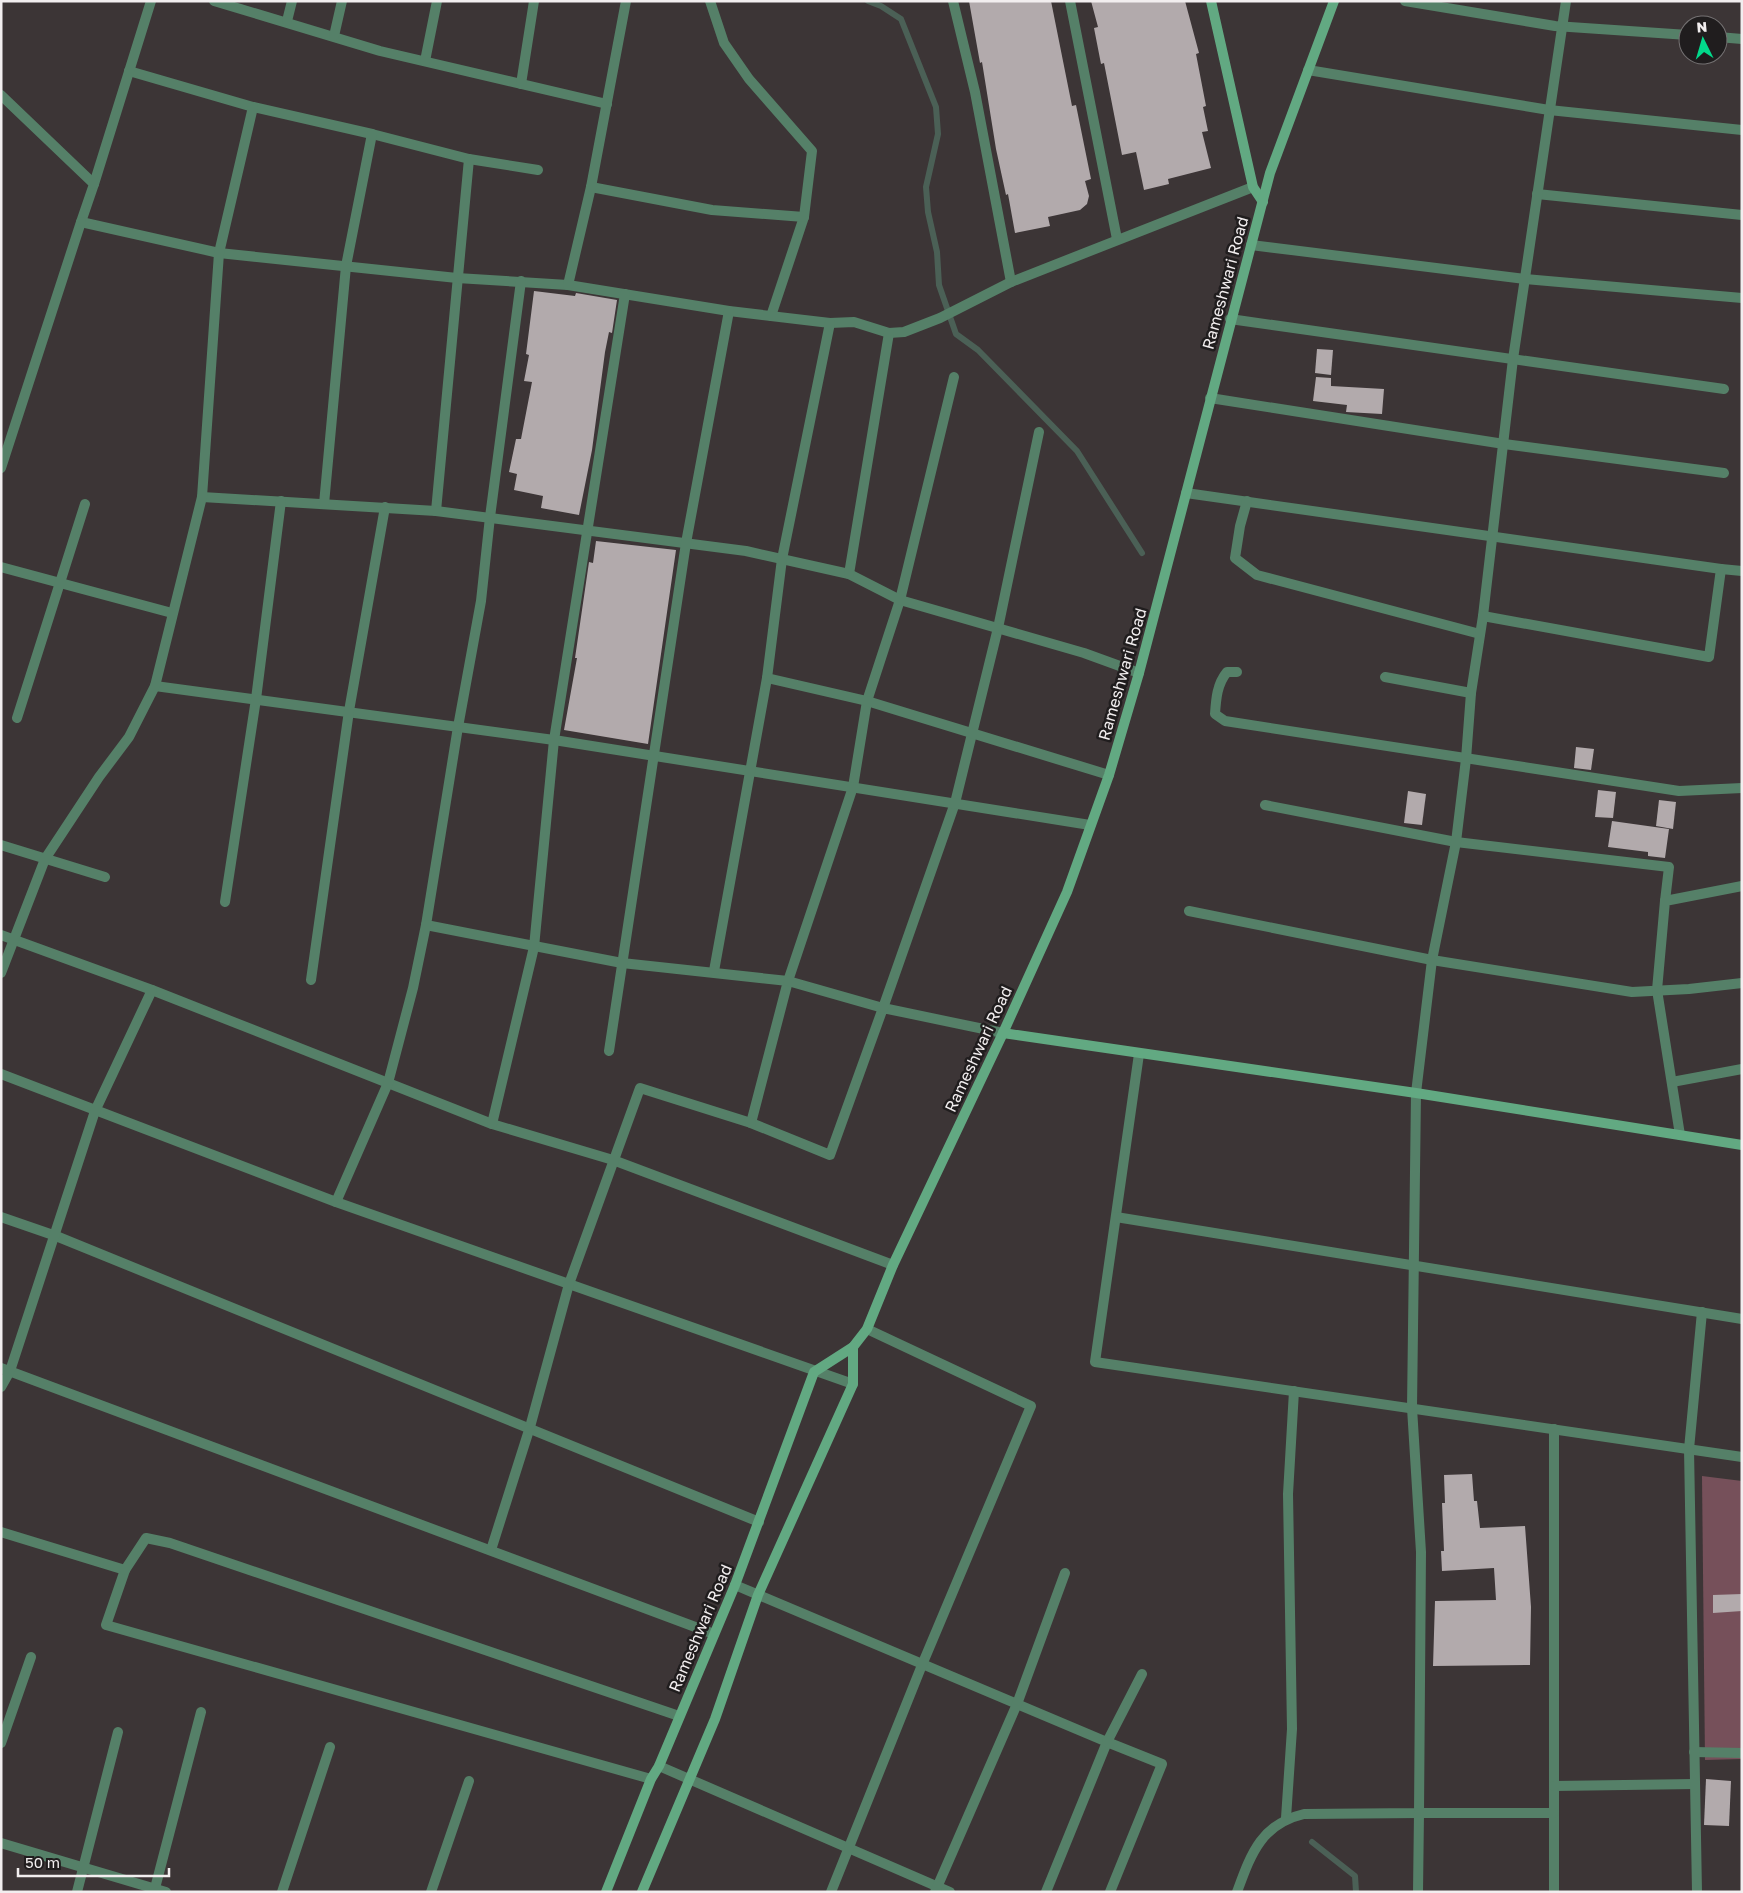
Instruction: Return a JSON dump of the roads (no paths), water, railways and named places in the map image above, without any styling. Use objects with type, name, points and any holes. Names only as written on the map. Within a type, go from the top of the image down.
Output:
[{"type":"main road","points":[[1211,1],[1253,187],[1262,202]]},
{"type":"main road","name":"Rameshwari Road","points":[[606,1892],[651,1779],[659,1766],[735,1585],[814,1372],[853,1347],[867,1329],[892,1265],[1003,1033],[1067,892],[1109,775],[1139,673],[1230,319],[1252,245],[1270,174],[1334,1]]},
{"type":"main road","points":[[1003,1033],[1416,1093],[1742,1145]]},
{"type":"main road","points":[[642,1892],[715,1719],[758,1595],[853,1384],[853,1347]]},
{"type":"street","points":[[1,468],[152,1]]},
{"type":"street","points":[[214,1],[380,51],[607,104]]},
{"type":"street","points":[[287,22],[292,1]]},
{"type":"street","points":[[334,36],[342,1]]},
{"type":"street","points":[[425,62],[437,1]]},
{"type":"street","points":[[521,84],[534,1]]},
{"type":"street","points":[[568,285],[591,187],[626,1]]},
{"type":"street","points":[[710,1],[724,43],[749,79],[812,151],[804,217],[771,316]]},
{"type":"street","points":[[953,1],[976,92],[1011,282]]},
{"type":"street","points":[[1070,1],[1117,239]]},
{"type":"street","points":[[1405,1],[1562,26],[1678,34]]},
{"type":"street","points":[[1418,1892],[1421,1552],[1412,1408],[1416,1093],[1432,960],[1456,842],[1466,760],[1471,693],[1494,536],[1514,359],[1536,194],[1566,1]]},
{"type":"street","points":[[1728,38],[1742,39]]},
{"type":"street","points":[[129,70],[253,107],[372,134],[469,159],[538,170]]},
{"type":"street","points":[[1308,70],[1549,110],[1742,130]]},
{"type":"street","points":[[1,95],[94,184]]},
{"type":"street","points":[[1,973],[45,859],[128,737],[155,686],[202,497],[219,253],[253,107]]},
{"type":"street","points":[[324,504],[346,266],[372,134]]},
{"type":"street","points":[[436,511],[469,159]]},
{"type":"street","points":[[591,187],[712,210],[804,217]]},
{"type":"street","points":[[81,222],[219,253],[457,278],[568,285],[729,311],[830,323],[854,322],[888,333],[904,332],[940,318],[1011,282],[1253,187]]},
{"type":"street","points":[[1536,194],[1742,215]]},
{"type":"street","points":[[1252,245],[1525,279],[1742,298]]},
{"type":"street","points":[[336,1202],[388,1083],[413,988],[426,925],[458,726],[481,601],[521,281]]},
{"type":"street","points":[[492,1124],[534,947],[554,740],[625,294]]},
{"type":"street","points":[[609,1051],[686,543],[729,311]]},
{"type":"street","points":[[1230,319],[1724,388]]},
{"type":"street","points":[[714,971],[766,678],[782,559],[830,323]]},
{"type":"street","points":[[849,574],[888,333]]},
{"type":"street","points":[[751,1122],[788,981],[853,787],[867,701],[900,600],[954,377]]},
{"type":"street","points":[[1210,398],[1504,444],[1724,474]]},
{"type":"street","points":[[491,1550],[569,1284],[640,1088],[751,1122],[830,1155],[955,802],[974,734],[998,628],[1038,432]]},
{"type":"street","points":[[1186,493],[1742,571]]},
{"type":"street","points":[[202,497],[436,511],[746,551],[849,574],[900,600],[1084,653],[1139,673]]},
{"type":"street","points":[[225,902],[256,699],[281,501]]},
{"type":"street","points":[[1246,502],[1235,558],[1257,575],[1480,634]]},
{"type":"street","points":[[17,718],[85,504]]},
{"type":"street","points":[[311,980],[349,711],[385,507]]},
{"type":"street","points":[[1,567],[172,613]]},
{"type":"street","points":[[1483,616],[1709,657],[1721,569]]},
{"type":"street","points":[[1237,672],[1227,672],[1221,679],[1215,714],[1225,722],[1679,791],[1742,788]]},
{"type":"street","points":[[1385,677],[1471,693]]},
{"type":"street","points":[[766,678],[867,701],[1109,775]]},
{"type":"street","points":[[155,686],[554,740],[955,802],[1090,825]]},
{"type":"street","points":[[1265,805],[1456,842],[1669,867],[1657,990],[1680,1135]]},
{"type":"street","points":[[1,845],[105,877]]},
{"type":"street","points":[[1665,901],[1742,886]]},
{"type":"street","points":[[1189,911],[1432,960],[1632,992],[1742,983]]},
{"type":"street","points":[[426,925],[622,963],[714,971],[788,981],[883,1008],[1003,1033]]},
{"type":"street","points":[[1,935],[152,990],[492,1124],[613,1160],[892,1265]]},
{"type":"street","points":[[1,1386],[56,1236],[95,1111],[152,990]]},
{"type":"street","points":[[1139,1054],[1095,1362],[1742,1457]]},
{"type":"street","points":[[1672,1082],[1742,1069]]},
{"type":"street","points":[[1,1074],[336,1202],[814,1372],[853,1384]]},
{"type":"street","points":[[1,1217],[56,1236],[759,1522]]},
{"type":"street","points":[[1116,1217],[1742,1318]]},
{"type":"street","points":[[1697,1892],[1690,1449],[1702,1312]]},
{"type":"street","points":[[831,1892],[847,1848],[922,1665],[1031,1406],[867,1329]]},
{"type":"street","points":[[6,1369],[714,1634]]},
{"type":"street","points":[[1286,1818],[1292,1729],[1288,1494],[1294,1391]]},
{"type":"street","points":[[1554,1429],[1554,1892]]},
{"type":"street","points":[[1,1532],[125,1570]]},
{"type":"street","points":[[651,1779],[106,1625],[125,1570],[146,1538],[170,1543],[679,1716]]},
{"type":"street","points":[[936,1889],[1017,1704],[1065,1573]]},
{"type":"street","points":[[735,1585],[1162,1764],[1110,1892]]},
{"type":"street","points":[[1,1743],[31,1657]]},
{"type":"street","points":[[1046,1892],[1107,1742],[1142,1674]]},
{"type":"street","points":[[154,1890],[201,1712]]},
{"type":"street","points":[[76,1892],[118,1732]]},
{"type":"street","points":[[282,1892],[330,1747]]},
{"type":"street","points":[[1694,1752],[1742,1753]]},
{"type":"street","points":[[659,1766],[936,1889],[950,1892]]},
{"type":"street","points":[[431,1892],[469,1780]]},
{"type":"street","points":[[1554,1786],[1695,1784]]},
{"type":"street","points":[[1237,1892],[1261,1838],[1286,1818],[1304,1814],[1554,1812]]},
{"type":"street","points":[[1,1842],[154,1890],[166,1892]]},
{"type":"waterway","points":[[868,1],[881,6],[901,19],[936,107],[938,134],[926,187],[928,212],[937,252],[939,285],[956,334],[978,350],[1077,451],[1142,553]]},
{"type":"waterway","points":[[1312,1842],[1355,1876],[1356,1892]]}]
